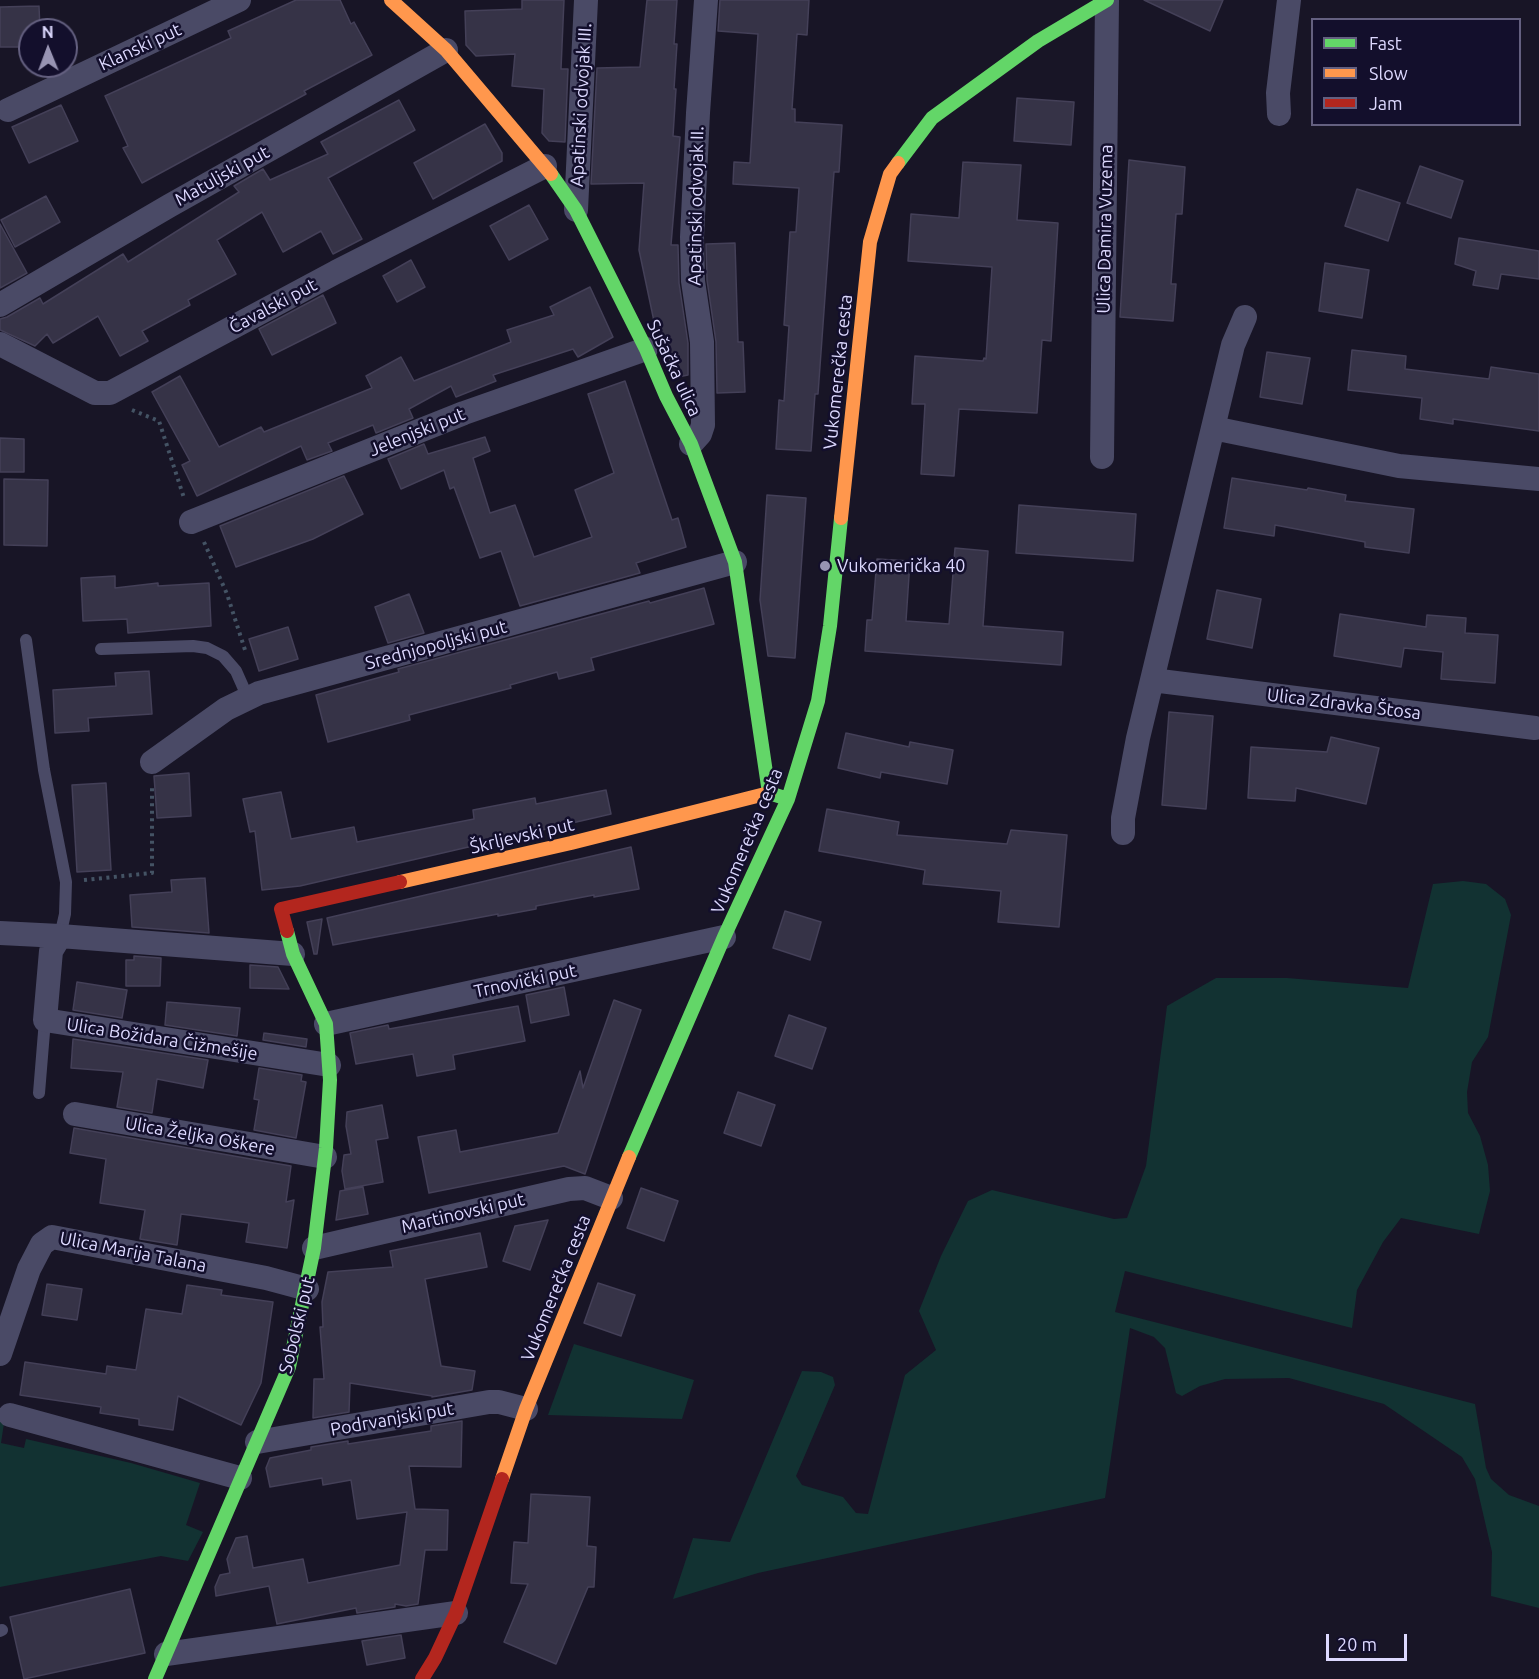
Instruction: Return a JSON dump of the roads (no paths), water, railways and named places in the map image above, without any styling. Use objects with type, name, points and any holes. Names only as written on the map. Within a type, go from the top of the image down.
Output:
[{"type":"street","name":"Klanski put","points":[[8,110],[239,0]]},
{"type":"street","name":"Apatinski odvojak III.","points":[[576,210],[586,0]]},
{"type":"street","name":"Apatinski odvojak II.","points":[[691,444],[700,434],[703,425],[702,342],[693,281],[692,237],[706,0]]},
{"type":"street","name":"Ulica Damira Vuzema","points":[[1102,457],[1107,0]]},
{"type":"street","name":"Vukomerečka cesta","points":[[422,1679],[435,1658],[456,1613],[526,1409],[611,1198],[724,937],[788,799],[818,701],[830,626],[870,242],[890,174],[932,118],[1038,41],[1107,0]]},
{"type":"street","points":[[1279,114],[1278,93],[1288,0]]},
{"type":"street","name":"Sušačka ulica","points":[[395,2],[446,50],[545,166],[576,210],[691,444],[735,562],[769,793]]},
{"type":"street","name":"Matuljski put","points":[[0,305],[169,206],[446,50]]},
{"type":"street","name":"Čavalski put","points":[[0,344],[95,393],[111,393],[336,272],[545,166]]},
{"type":"street","points":[[1124,833],[1123,818],[1138,738],[1233,345],[1245,317]]},
{"type":"street","name":"Jelenjski put","points":[[191,522],[464,413],[646,349]]},
{"type":"street","points":[[1213,428],[1399,466],[1539,479]]},
{"type":"street","name":"Srednjopoljski put","points":[[152,762],[226,709],[248,698],[735,562]]},
{"type":"street","name":"Ulica Zdravka Štosa","points":[[1152,680],[1535,728]]},
{"type":"street","points":[[769,793],[788,799]]},
{"type":"street","name":"Škrljevski put","points":[[281,909],[571,843],[769,793]]},
{"type":"street","name":"Sobolski put","points":[[155,1679],[289,1367],[314,1248],[325,1157],[330,1080],[326,1024],[293,954],[281,909]]},
{"type":"street","points":[[0,933],[293,954]]},
{"type":"street","name":"Ulica Božidara Čižmešije","points":[[60,936],[51,951],[45,1020],[329,1065]]},
{"type":"street","name":"Trnovički put","points":[[326,1024],[724,937]]},
{"type":"street","name":"Ulica Željka Oškere","points":[[75,1114],[325,1157]]},
{"type":"street","name":"Martinovski put","points":[[314,1248],[569,1189],[585,1188],[611,1198]]},
{"type":"street","name":"Ulica Marija Talana","points":[[0,1354],[29,1269],[42,1244],[52,1237],[266,1278],[307,1289]]},
{"type":"street","name":"Podrvanjski put","points":[[257,1442],[489,1402],[499,1402],[526,1409]]},
{"type":"street","points":[[9,1415],[240,1478]]},
{"type":"street","points":[[166,1654],[456,1613]]},
{"type":"lane","points":[[26,640],[44,770],[66,882],[65,914],[60,936]]},
{"type":"lane","points":[[100,649],[193,646],[207,648],[223,656],[236,671],[248,698]]},
{"type":"lane","points":[[39,1092],[45,1020]]},
{"type":"place","name":"Vukomerička 40","points":[[825,566]]}]
